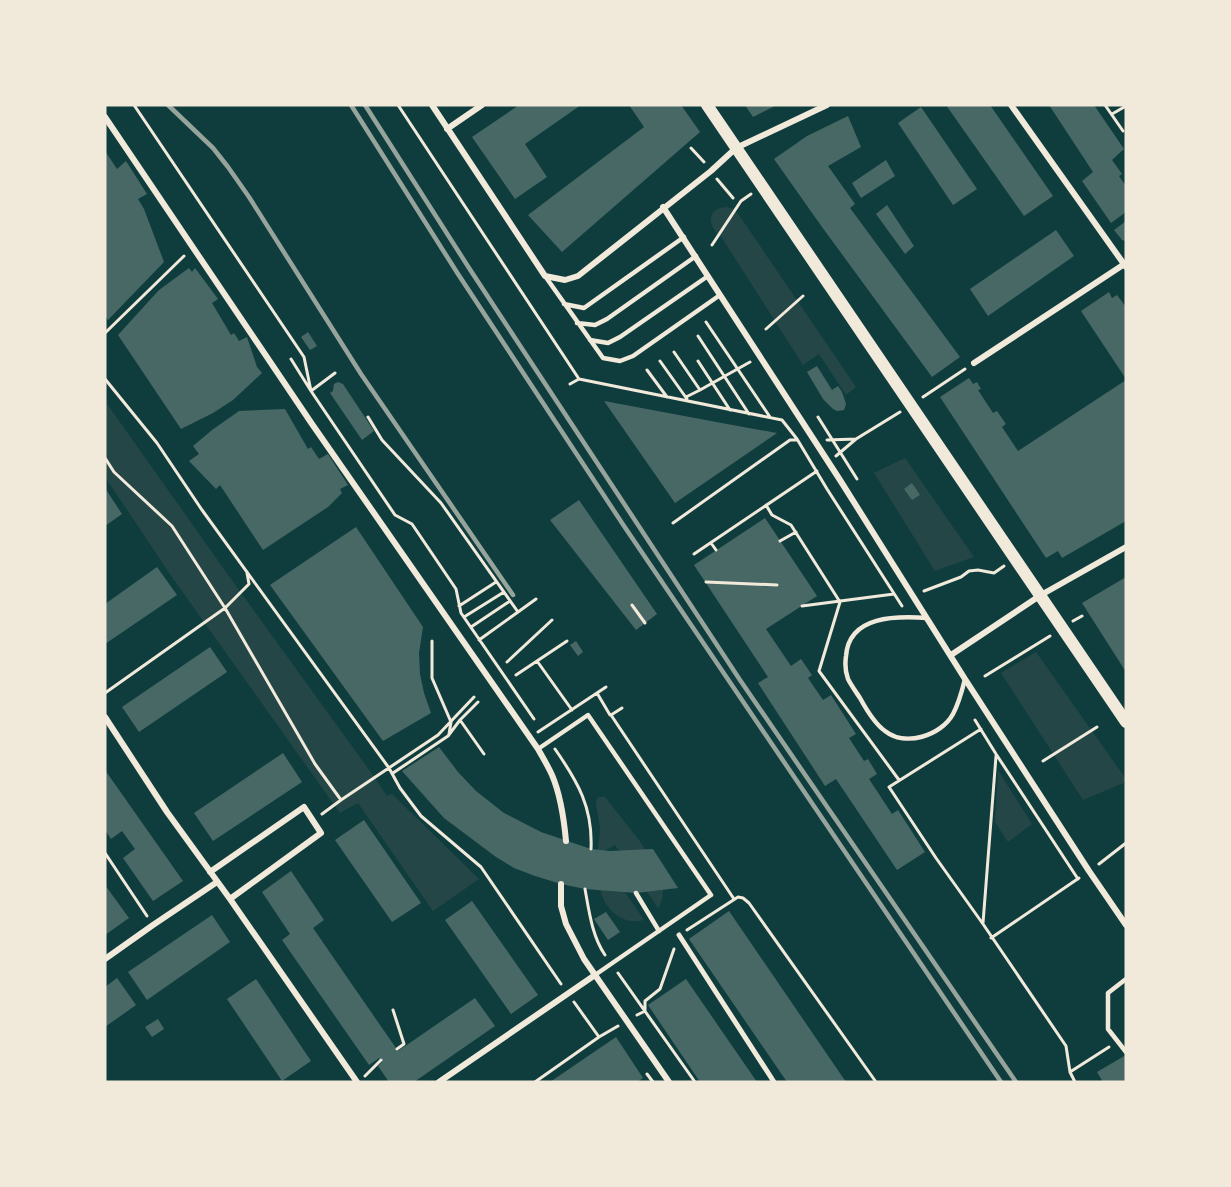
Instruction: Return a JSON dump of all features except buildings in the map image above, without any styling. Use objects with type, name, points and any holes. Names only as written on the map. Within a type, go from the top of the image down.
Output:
[{"type":"main road","points":[[706,105],[1126,722]]},
{"type":"street","points":[[432,105],[544,276],[565,280],[578,276],[711,171],[736,148],[827,105]]},
{"type":"street","points":[[447,129],[482,105]]},
{"type":"street","points":[[974,363],[1125,265],[1011,105]]},
{"type":"street","points":[[105,117],[312,424],[538,749],[551,773],[558,793],[566,841]]},
{"type":"street","points":[[663,207],[965,679],[1126,925]]},
{"type":"street","points":[[951,655],[1041,595],[1126,547]]},
{"type":"street","points":[[105,717],[167,812],[358,1082]]},
{"type":"street","points":[[210,872],[304,807],[321,833],[230,898]]},
{"type":"street","points":[[105,959],[217,882]]},
{"type":"street","points":[[561,884],[561,906],[566,924],[584,959],[669,1082]]},
{"type":"street","points":[[679,935],[774,1082]]},
{"type":"street","points":[[439,1082],[595,975]]},
{"type":"lane","points":[[564,304],[584,308],[684,237]]},
{"type":"lane","points":[[577,323],[595,325],[696,256]]},
{"type":"lane","points":[[544,276],[603,358],[620,361],[633,356],[720,295]]},
{"type":"lane","points":[[590,340],[608,343],[620,337],[708,276]]},
{"type":"lane","points":[[927,618],[909,616],[886,618],[866,625],[856,632],[847,648],[846,669],[848,680],[865,708],[883,730],[892,736],[921,737],[939,729],[952,715],[965,679]]},
{"type":"lane","points":[[538,749],[588,715],[711,895],[595,975]]},
{"type":"lane","points":[[636,893],[659,931]]},
{"type":"lane","points":[[1126,979],[1108,993],[1108,1029],[1126,1053]]},
{"type":"path","points":[[134,105],[304,357],[311,391]]},
{"type":"path","points":[[1105,105],[1123,130]]},
{"type":"path","points":[[1112,114],[1126,106]]},
{"type":"path","points":[[712,245],[741,201]]},
{"type":"path","points":[[105,333],[184,256]]},
{"type":"path","points":[[766,329],[803,296]]},
{"type":"path","points":[[706,322],[771,418]]},
{"type":"path","points":[[698,336],[749,414]]},
{"type":"path","points":[[674,352],[700,390]]},
{"type":"path","points":[[291,359],[395,515],[412,524],[456,589],[461,613],[535,721]]},
{"type":"path","points":[[660,361],[689,402]]},
{"type":"path","points":[[698,362],[730,410]]},
{"type":"path","points":[[686,397],[750,362]]},
{"type":"path","points":[[673,522],[790,440],[856,440],[974,363]]},
{"type":"path","points":[[647,370],[667,397]]},
{"type":"path","points":[[311,391],[336,373]]},
{"type":"path","points":[[105,379],[157,442],[202,510],[389,768],[400,788],[421,816],[481,867],[599,1037]]},
{"type":"path","points":[[570,384],[579,379]]},
{"type":"path","points":[[368,417],[382,440],[441,503],[518,612]]},
{"type":"path","points":[[818,417],[857,479]]},
{"type":"path","points":[[782,420],[909,616]]},
{"type":"path","points":[[105,458],[114,472],[172,526],[225,608],[315,764],[341,800]]},
{"type":"path","points":[[694,554],[816,472]]},
{"type":"path","points":[[766,506],[772,515],[781,518]]},
{"type":"path","points":[[780,541],[796,532]]},
{"type":"path","points":[[711,543],[716,550]]},
{"type":"path","points":[[105,693],[225,608],[249,584],[247,571]]},
{"type":"path","points":[[459,606],[496,582]]},
{"type":"path","points":[[706,582],[777,585]]},
{"type":"path","points":[[464,618],[504,592]]},
{"type":"path","points":[[479,640],[536,599]]},
{"type":"path","points":[[471,627],[510,601]]},
{"type":"path","points":[[632,605],[645,623]]},
{"type":"path","points":[[985,676],[1082,616]]},
{"type":"path","points":[[507,662],[552,620]]},
{"type":"path","points":[[432,641],[432,678],[451,722],[448,736]]},
{"type":"path","points":[[516,675],[567,641]]},
{"type":"path","points":[[537,661],[572,710]]},
{"type":"path","points":[[530,737],[606,687]]},
{"type":"path","points":[[597,693],[734,899]]},
{"type":"path","points":[[313,821],[438,735],[474,697]]},
{"type":"path","points":[[392,773],[448,736],[478,702]]},
{"type":"path","points":[[610,715],[622,708]]},
{"type":"path","points":[[460,720],[484,754]]},
{"type":"path","points":[[975,720],[1078,879]]},
{"type":"path","points":[[1043,761],[1097,728]]},
{"type":"path","points":[[981,729],[889,787],[1066,1046],[1070,1072],[1075,1082]]},
{"type":"path","points":[[541,730],[570,770],[585,802],[592,834],[591,849]]},
{"type":"path","points":[[983,924],[996,754]]},
{"type":"path","points":[[991,938],[1078,879],[1126,843]]},
{"type":"path","points":[[105,853],[153,925]]},
{"type":"path","points":[[585,889],[592,926],[602,950],[695,1082]]},
{"type":"path","points":[[645,1011],[645,1001],[660,988],[679,935],[734,899],[744,898],[876,1082]]},
{"type":"path","points":[[393,1010],[404,1044],[397,1049]]},
{"type":"path","points":[[535,1082],[599,1037],[645,1011]]},
{"type":"path","points":[[1070,1072],[1118,1041]]},
{"type":"path","points":[[358,1082],[381,1060]]},
{"type":"shaded area","points":[[719,208],[733,209],[739,215],[856,387],[846,395],[819,354],[803,365],[722,238],[717,234],[712,224],[712,215]]},
{"type":"shaded area","points":[[105,401],[387,796],[392,794],[479,879],[433,911],[358,803],[340,813],[174,580],[105,477]]},
{"type":"shaded area","points":[[905,458],[974,557],[935,571],[874,473]]},
{"type":"shaded area","points":[[1036,652],[1126,782],[1083,800],[1001,673]]},
{"type":"shaded area","points":[[998,770],[1032,824],[1008,842],[995,822]]},
{"type":"shaded area","points":[[599,797],[605,797],[639,840],[662,876],[664,883],[662,900],[658,908],[615,845],[599,854],[644,920],[631,921],[619,917],[606,904],[602,894],[597,865],[600,828],[596,800]]},
{"type":"railway","points":[[168,105],[213,148],[228,167],[361,374],[513,595]]},
{"type":"railway","points":[[351,105],[458,274],[624,526],[1001,1082]]},
{"type":"railway","points":[[365,105],[469,268],[740,680],[1016,1082]]}]
